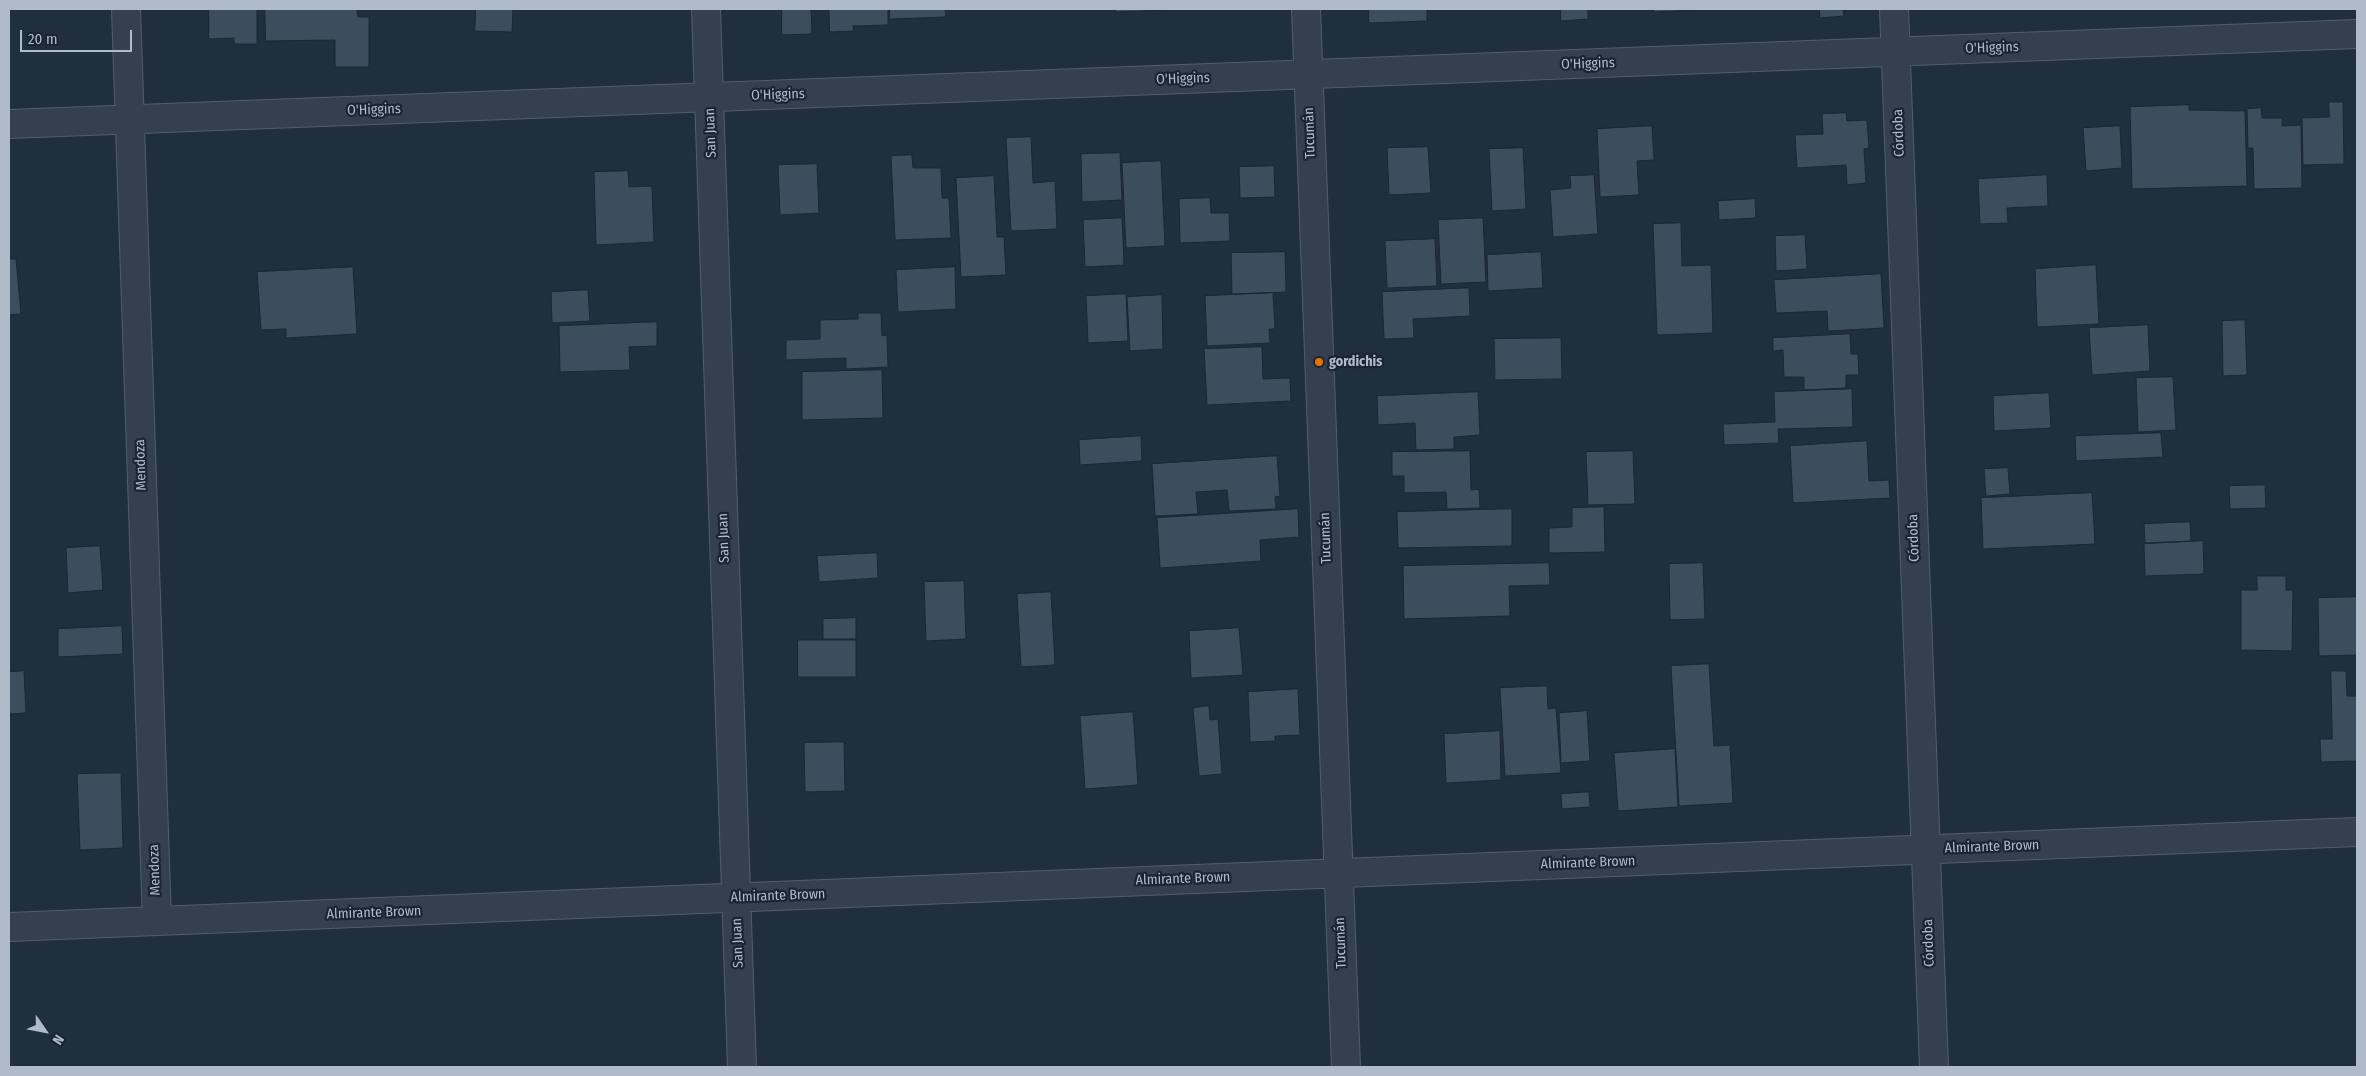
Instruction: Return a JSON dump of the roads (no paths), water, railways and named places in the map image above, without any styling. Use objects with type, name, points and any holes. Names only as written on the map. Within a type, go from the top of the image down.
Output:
[{"type":"street","name":"Mendoza","points":[[126,9],[157,921]]},
{"type":"street","name":"San Juan","points":[[706,9],[742,1067]]},
{"type":"street","name":"Tucumán","points":[[1306,9],[1346,1067]]},
{"type":"street","name":"Córdoba","points":[[1894,9],[1934,1067]]},
{"type":"street","name":"O'Higgins","points":[[9,124],[2357,34]]},
{"type":"street","name":"Almirante Brown","points":[[9,927],[2357,832]]},
{"type":"place","name":"gordichis","points":[[1319,362]]}]
